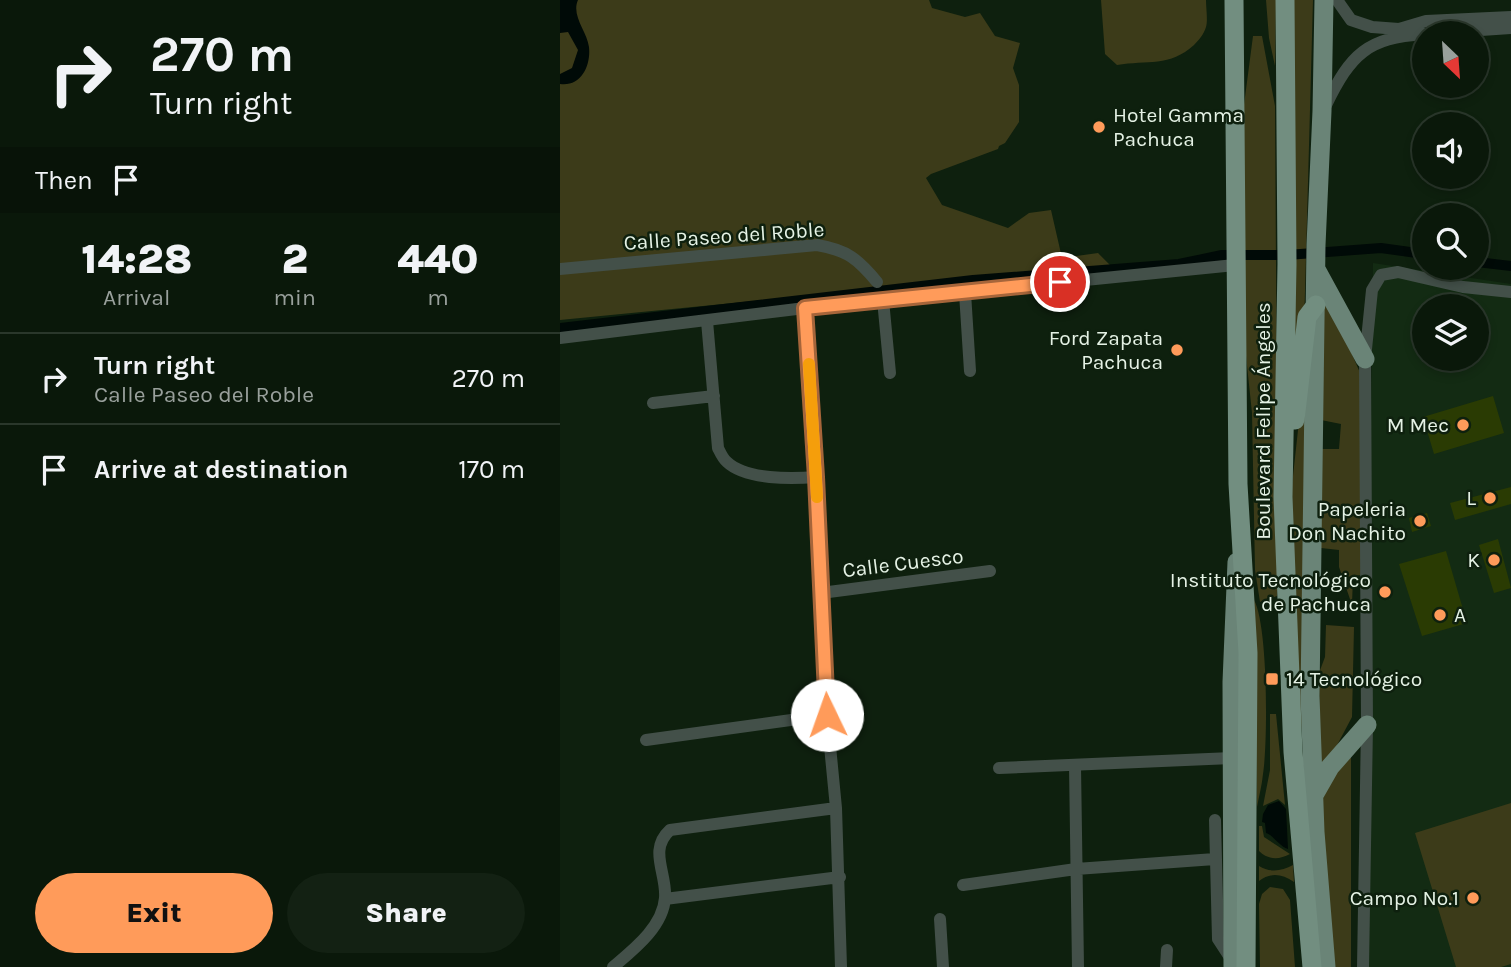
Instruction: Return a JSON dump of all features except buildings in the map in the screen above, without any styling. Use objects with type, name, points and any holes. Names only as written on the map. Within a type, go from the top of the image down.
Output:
[{"type":"highway","name":"Boulevard Felipe Ángeles","points":[[1234,0],[1240,523],[1248,653],[1248,781],[1237,966]]},
{"type":"highway","name":"Boulevard Felipe Ángeles","points":[[1285,0],[1287,264],[1283,497],[1294,762],[1312,967]]},
{"type":"highway","points":[[1283,497],[1307,317],[1315,305]]},
{"type":"highway","points":[[1233,922],[1248,781]]},
{"type":"highway","points":[[1323,929],[1323,967]]},
{"type":"main road","points":[[1323,929],[1310,696],[1316,245],[1324,0]]},
{"type":"main road","points":[[1316,268],[1365,359]]},
{"type":"main road","name":"Boulevard Felipe Ángeles","points":[[1237,966],[1233,922],[1232,758],[1234,594],[1240,523]]},
{"type":"main road","points":[[1314,796],[1330,767],[1367,725]]},
{"type":"street","points":[[1338,0],[1352,20],[1385,29],[1399,29],[1426,21],[1511,18]]},
{"type":"street","points":[[1489,29],[1511,28]]},
{"type":"street","points":[[1322,111],[1337,82],[1356,56],[1377,42],[1412,35]]},
{"type":"street","name":"Calle Paseo del Roble","points":[[560,268],[817,245],[838,248],[854,257],[877,282]]},
{"type":"street","points":[[560,338],[805,308],[965,293],[1235,258]]},
{"type":"street","points":[[1363,967],[1367,725],[1365,359],[1372,290],[1381,275],[1398,272],[1463,287],[1511,292]]},
{"type":"street","points":[[965,293],[970,371]]},
{"type":"street","points":[[883,300],[890,373]]},
{"type":"street","points":[[805,308],[827,715],[836,807],[841,967]]},
{"type":"street","points":[[707,321],[718,448],[726,462],[741,470],[784,479],[816,477]]},
{"type":"street","points":[[653,403],[713,396]]},
{"type":"street","name":"Calle Cuesco","points":[[821,593],[990,571]]},
{"type":"street","points":[[646,740],[827,715]]},
{"type":"street","points":[[999,768],[1232,758]]},
{"type":"street","points":[[1075,766],[1078,967]]},
{"type":"street","points":[[612,967],[639,945],[659,917],[665,898],[659,848],[662,837],[670,830],[836,807]]},
{"type":"street","points":[[1215,820],[1218,939],[1237,966]]},
{"type":"street","points":[[964,885],[1076,869],[1215,859]]},
{"type":"street","points":[[665,898],[839,877]]},
{"type":"street","points":[[940,919],[943,967]]},
{"type":"street","points":[[1167,950],[1167,967]]},
{"type":"shaded area","points":[[560,0],[929,0],[932,8],[965,17],[980,13],[995,36],[1020,43],[1013,68],[1019,85],[1019,122],[998,149],[926,178],[942,205],[1008,228],[1029,213],[1051,210],[1062,258],[1098,253],[1111,266],[560,320]]},
{"type":"shaded area","points":[[560,0],[578,0],[576,12],[589,47],[583,74],[579,79],[567,84],[560,84],[560,74],[572,68],[578,50],[568,32],[560,33]]},
{"type":"shaded area","points":[[1101,0],[1206,0],[1206,27],[1194,45],[1176,57],[1117,65],[1105,54]]},
{"type":"shaded area","points":[[1266,0],[1276,0],[1275,66],[1269,38]]},
{"type":"shaded area","points":[[1290,0],[1313,0],[1304,328],[1293,397]]},
{"type":"shaded area","points":[[1253,36],[1262,36],[1275,106],[1278,580],[1277,596],[1260,602],[1255,570],[1252,413],[1246,356],[1242,120]]},
{"type":"shaded area","points":[[1373,263],[1412,269],[1412,280],[1485,280],[1511,284],[1511,967],[1364,967]]},
{"type":"shaded area","points":[[1321,283],[1361,375],[1361,575],[1353,576],[1352,605],[1339,567],[1339,550],[1321,548],[1319,449],[1339,449],[1341,424],[1321,420]]},
{"type":"shaded area","points":[[1307,410],[1305,761],[1293,643],[1292,485],[1299,421]]},
{"type":"shaded area","points":[[1254,600],[1262,633],[1266,711],[1265,758],[1257,807]]},
{"type":"shaded area","points":[[1326,625],[1354,627],[1352,717],[1335,749],[1320,769],[1319,673],[1325,657]]},
{"type":"shaded area","points":[[1270,714],[1276,714],[1285,805],[1278,799],[1263,806],[1270,770]]},
{"type":"shaded area","points":[[1351,752],[1351,967],[1332,967],[1319,818],[1323,792]]},
{"type":"shaded area","points":[[1279,801],[1286,809],[1288,849],[1266,833],[1265,823],[1262,822],[1268,805]]},
{"type":"shaded area","name":"Campo No.1","points":[[1511,803],[1511,964],[1501,967],[1456,967],[1415,833]]},
{"type":"shaded area","points":[[1259,826],[1262,826],[1264,837],[1290,854],[1274,858],[1259,851]]},
{"type":"shaded area","points":[[1293,865],[1294,882],[1276,875],[1259,881],[1259,866],[1276,870]]},
{"type":"shaded area","points":[[1270,887],[1283,889],[1290,900],[1295,967],[1260,967],[1259,904],[1262,894]]},
{"type":"waterway","points":[[560,328],[973,280],[1179,264],[1222,255],[1287,255],[1381,248],[1412,252]]},
{"type":"waterway","points":[[1489,263],[1511,266]]},
{"type":"slow traffic","points":[[809,364],[817,497]]},
{"type":"place","name":"Hotel Gamma Pachuca","points":[[1099,127]]},
{"type":"place","name":"Ford Zapata Pachuca","points":[[1177,350]]},
{"type":"place","name":"M Mec","points":[[1463,425]]},
{"type":"place","name":"L","points":[[1490,498]]},
{"type":"place","name":"Papeleria Don Nachito","points":[[1420,521]]},
{"type":"place","name":"K","points":[[1494,560]]},
{"type":"place","name":"Instituto Tecnológico de Pachuca","points":[[1385,592]]},
{"type":"place","name":"A","points":[[1440,615]]},
{"type":"place","name":"14 Tecnológico","points":[[1272,679]]},
{"type":"place","name":"Campo No.1","points":[[1473,898]]},
{"type":"route","points":[[827,715],[805,308],[1060,282]]}]
